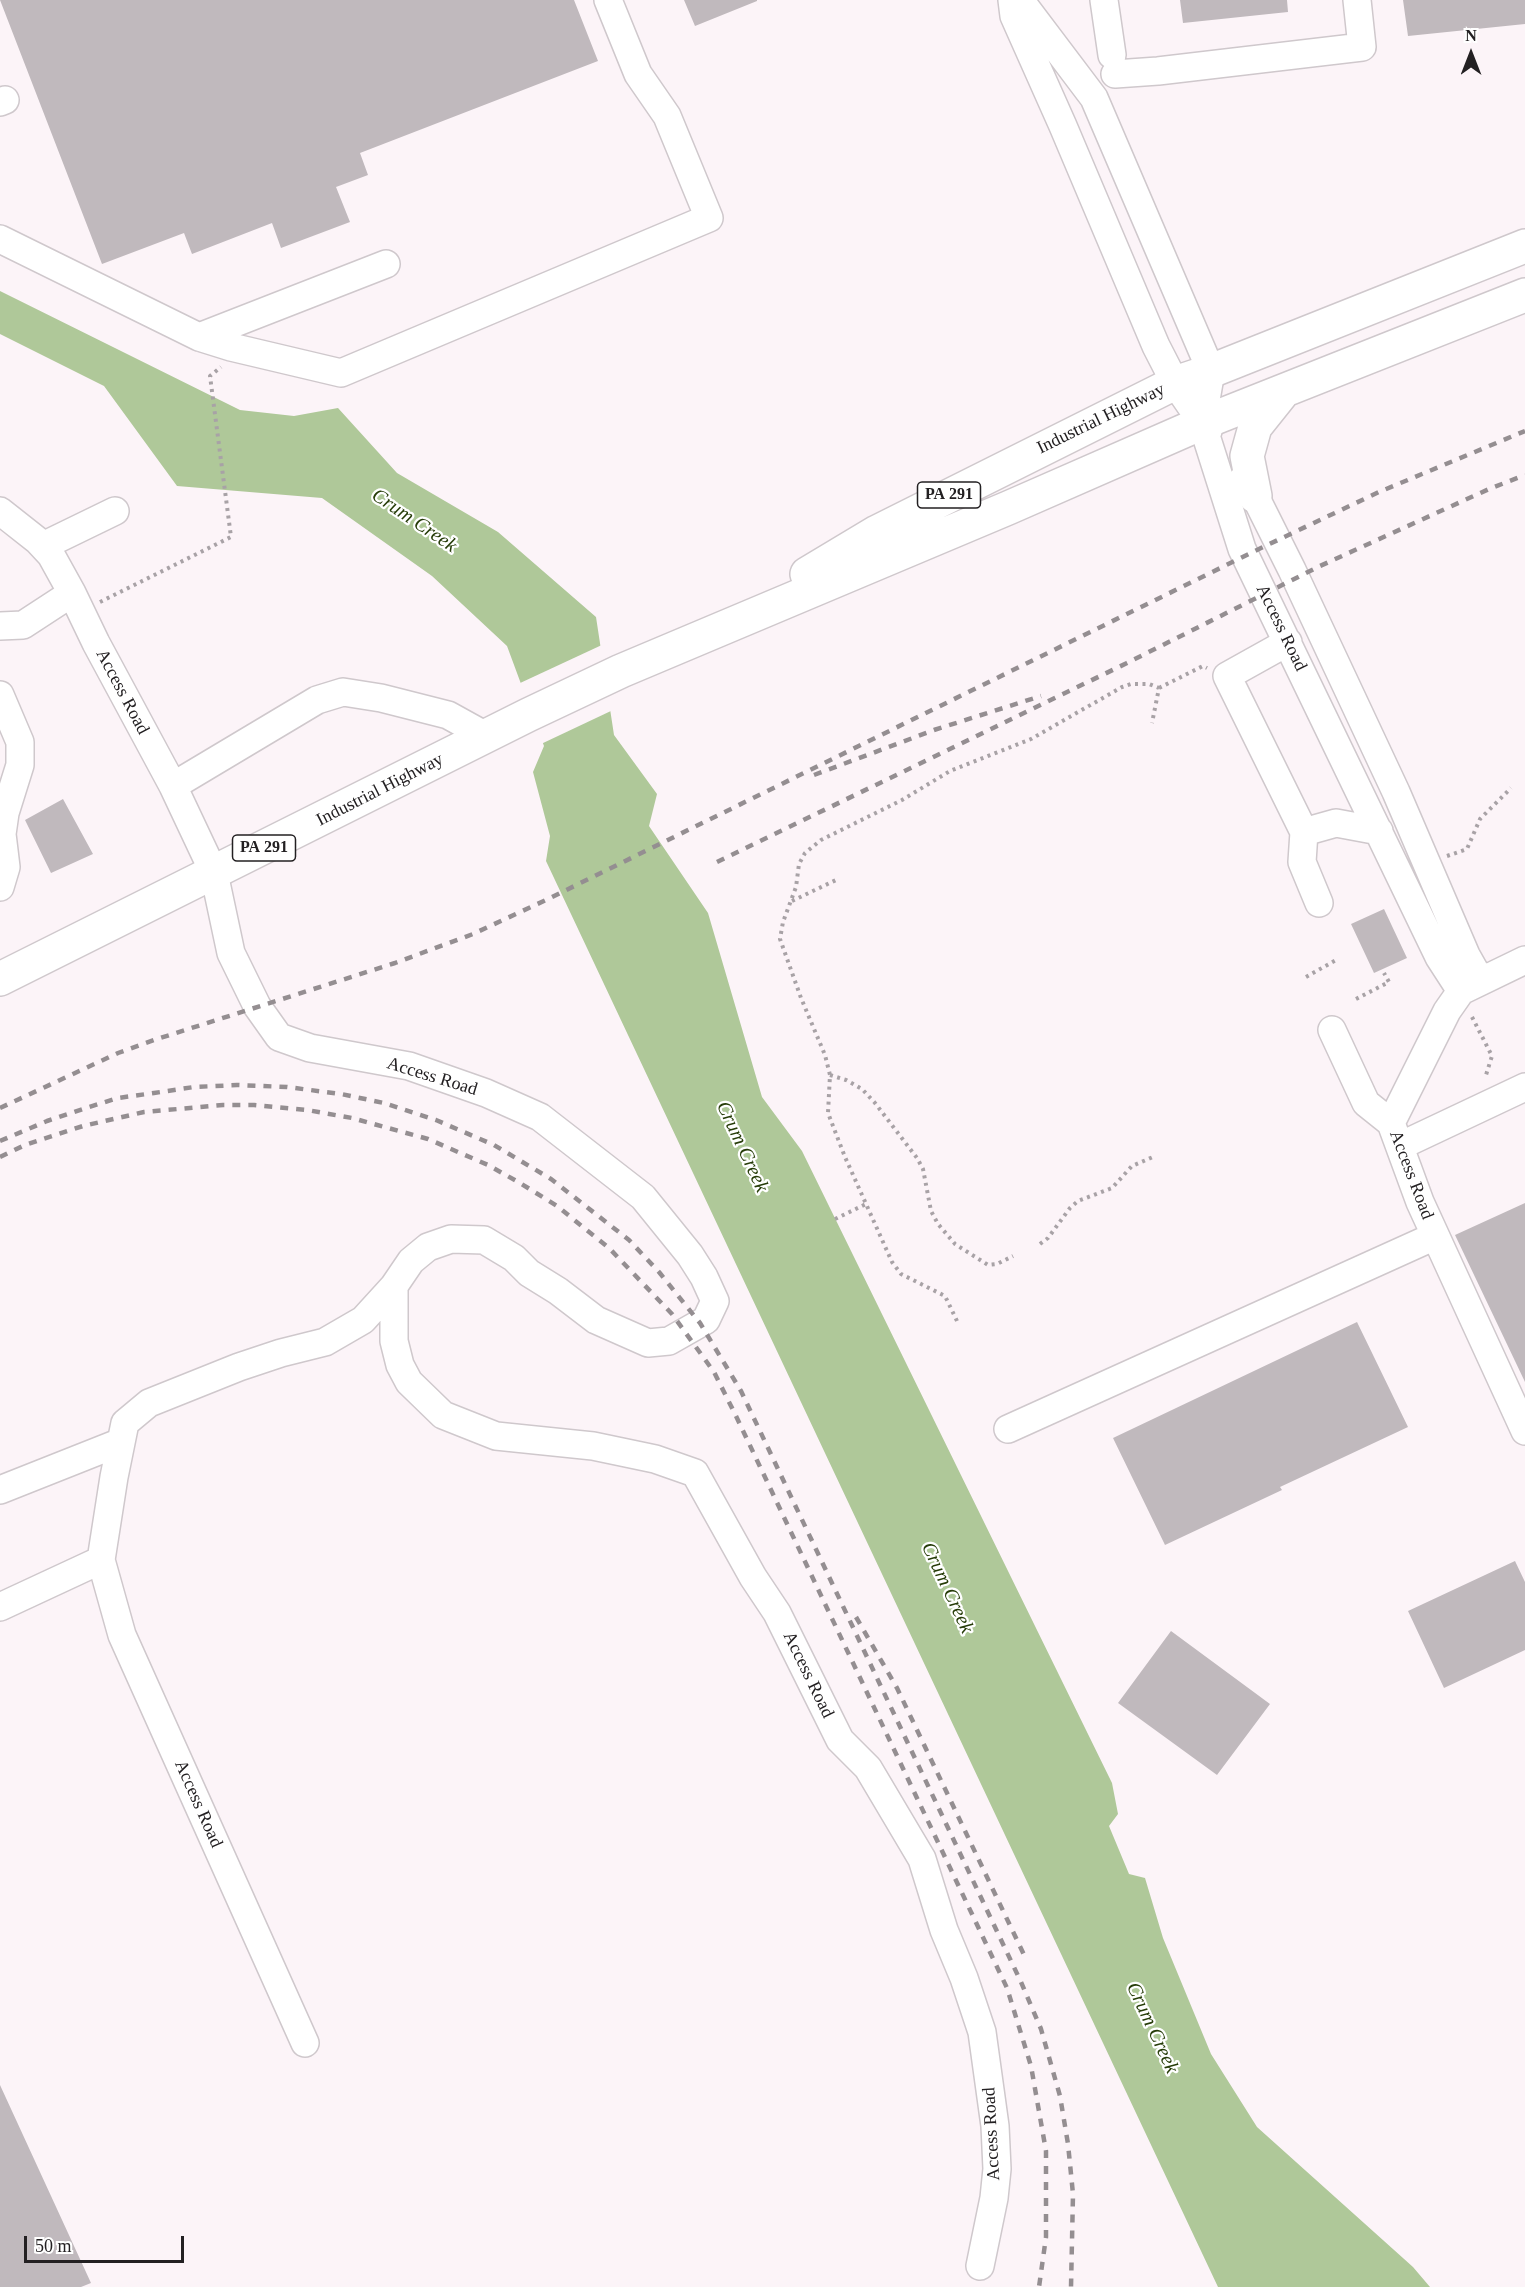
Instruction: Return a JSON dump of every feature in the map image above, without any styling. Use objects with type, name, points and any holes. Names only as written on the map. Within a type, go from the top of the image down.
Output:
[{"type":"main road","name":"Industrial Highway","points":[[698,638],[877,532],[1175,382],[1211,371],[1525,246]]},
{"type":"main road","name":"Industrial Highway","points":[[0,979],[528,715],[621,671],[1008,508],[1202,423],[1525,295]]},
{"type":"main road","points":[[1255,496],[1247,456],[1255,428],[1284,390]]},
{"type":"lane","points":[[0,239],[199,337],[231,347],[340,372],[710,218],[667,116],[638,74],[608,0]]},
{"type":"lane","points":[[1012,0],[1014,16],[1152,336],[1175,382],[1202,423]]},
{"type":"lane","points":[[1020,0],[1094,98],[1211,371],[1202,423]]},
{"type":"lane","points":[[1104,0],[1113,64],[1158,71],[1362,47],[1357,0]]},
{"type":"lane","points":[[199,337],[386,264]]},
{"type":"lane","name":"Access Road","points":[[1202,423],[1255,496],[1398,795],[1466,955],[1475,971],[1471,994],[1447,1011],[1395,1134],[1420,1202],[1525,1431]]},
{"type":"lane","name":"Access Road","points":[[1202,423],[1242,549],[1439,957],[1471,994]]},
{"type":"lane","points":[[43,546],[115,511]]},
{"type":"lane","name":"Access Road","points":[[0,512],[43,546],[51,555],[72,593],[96,643],[173,786],[214,873],[231,952],[257,1006],[279,1037],[310,1048],[409,1066],[486,1093],[540,1117],[643,1197],[690,1255],[715,1301],[706,1320],[669,1341],[648,1343],[596,1320],[558,1291],[529,1273],[514,1258],[484,1240],[451,1239],[429,1247],[411,1261],[394,1286],[363,1320],[325,1342],[239,1367],[149,1403],[125,1423],[101,1560],[122,1635],[305,2043]]},
{"type":"lane","points":[[0,626],[23,625],[72,593]]},
{"type":"lane","points":[[1288,642],[1227,676],[1304,832],[1302,862],[1319,903]]},
{"type":"lane","points":[[173,786],[317,700],[343,692],[381,698],[448,715],[486,736]]},
{"type":"lane","points":[[0,695],[20,742],[20,765],[5,813],[2,834],[6,867],[0,887]]},
{"type":"lane","points":[[1304,832],[1336,823],[1374,820],[1398,795]]},
{"type":"lane","points":[[1471,994],[1525,960]]},
{"type":"lane","points":[[1332,1030],[1366,1103],[1395,1134],[1525,1087]]},
{"type":"lane","points":[[1008,1429],[1436,1236]]},
{"type":"lane","name":"Access Road","points":[[394,1286],[394,1341],[400,1365],[409,1382],[443,1414],[496,1436],[593,1446],[655,1459],[695,1473],[753,1577],[777,1613],[840,1740],[867,1768],[922,1859],[944,1930],[964,1978],[982,2032],[995,2126],[997,2169],[994,2198],[980,2266]]},
{"type":"lane","points":[[0,1490],[121,1442]]},
{"type":"lane","points":[[0,1607],[101,1560]]},
{"type":"path","points":[[96,603],[231,537],[211,381]]},
{"type":"path","points":[[957,1321],[945,1296],[901,1274],[892,1262],[828,1113],[830,1075],[825,1055],[789,968],[780,939],[783,922],[792,901],[798,864],[805,853],[821,840],[902,800],[950,771],[1031,739],[1122,687],[1131,684],[1149,684],[1159,688],[1203,666],[1227,676]]},
{"type":"path","points":[[1152,723],[1159,688]]},
{"type":"path","points":[[1440,858],[1467,849],[1480,819],[1511,788]]},
{"type":"path","points":[[792,901],[836,880]]},
{"type":"path","points":[[1306,977],[1336,960]]},
{"type":"path","points":[[1356,999],[1389,982],[1384,973]]},
{"type":"path","points":[[1471,994],[1492,1056],[1486,1075],[1489,1081]]},
{"type":"path","points":[[830,1075],[846,1080],[862,1089],[876,1103],[917,1158],[923,1169],[931,1211],[938,1224],[955,1244],[988,1265],[997,1264],[1013,1256]]},
{"type":"path","points":[[1040,1244],[1048,1238],[1070,1208],[1078,1201],[1112,1188],[1132,1166],[1153,1157]]},
{"type":"path","points":[[835,1219],[866,1204]]},
{"type":"water","name":"Crum Creek","points":[[0,291],[240,410],[294,416],[338,408],[397,473],[498,532],[596,617],[614,735],[657,794],[649,826],[708,913],[762,1097],[802,1151],[1112,1783],[1118,1814],[1109,1826],[1129,1874],[1145,1878],[1163,1938],[1211,2054],[1257,2127],[1413,2267],[1430,2287],[1218,2287],[546,861],[550,836],[533,772],[544,746],[507,646],[432,576],[322,498],[177,486],[104,386],[0,334]]},
{"type":"pier","points":[[604,644],[613,710],[541,744],[518,684]]},
{"type":"building","points":[[0,0],[574,0],[598,61],[360,153],[368,175],[336,187],[350,222],[281,248],[272,223],[192,254],[184,233],[102,264]]},
{"type":"building","points":[[684,0],[757,0],[757,1],[695,26]]},
{"type":"building","points":[[1180,0],[1287,0],[1288,12],[1183,23]]},
{"type":"building","points":[[1403,0],[1525,0],[1525,24],[1408,36]]},
{"type":"building","points":[[63,799],[93,854],[51,873],[25,820]]},
{"type":"building","points":[[1384,909],[1407,958],[1374,973],[1351,924]]},
{"type":"building","points":[[1525,1203],[1525,1382],[1455,1235]]},
{"type":"building","points":[[1357,1322],[1408,1427],[1280,1487],[1282,1490],[1165,1545],[1113,1438]]},
{"type":"building","points":[[1515,1561],[1525,1582],[1525,1650],[1444,1688],[1408,1611]]},
{"type":"building","points":[[1171,1631],[1270,1704],[1217,1775],[1118,1703]]},
{"type":"building","points":[[0,2085],[91,2283],[81,2287],[0,2287]]},
{"type":"railway","points":[[0,1108],[118,1053],[395,963],[473,934],[1261,548],[1379,492],[1525,431]]},
{"type":"railway","points":[[717,862],[1127,663],[1320,566],[1489,489],[1525,475]]},
{"type":"railway","points":[[814,775],[934,730],[1041,696]]},
{"type":"railway","points":[[0,1141],[47,1121],[118,1098],[194,1087],[237,1085],[287,1087],[341,1094],[384,1103],[436,1120],[494,1145],[551,1179],[629,1240],[659,1272],[700,1323],[741,1391],[1021,1982],[1041,2029],[1060,2096],[1068,2144],[1073,2194],[1071,2287]]},
{"type":"railway","points":[[0,1157],[25,1145],[83,1126],[144,1112],[223,1105],[254,1105],[307,1110],[352,1118],[428,1139],[488,1165],[520,1183],[557,1206],[609,1248],[672,1314],[714,1372],[736,1416],[1007,1988],[1031,2066],[1046,2151],[1046,2237],[1039,2287]]},
{"type":"railway","points":[[856,1617],[897,1688],[1026,1959]]}]
